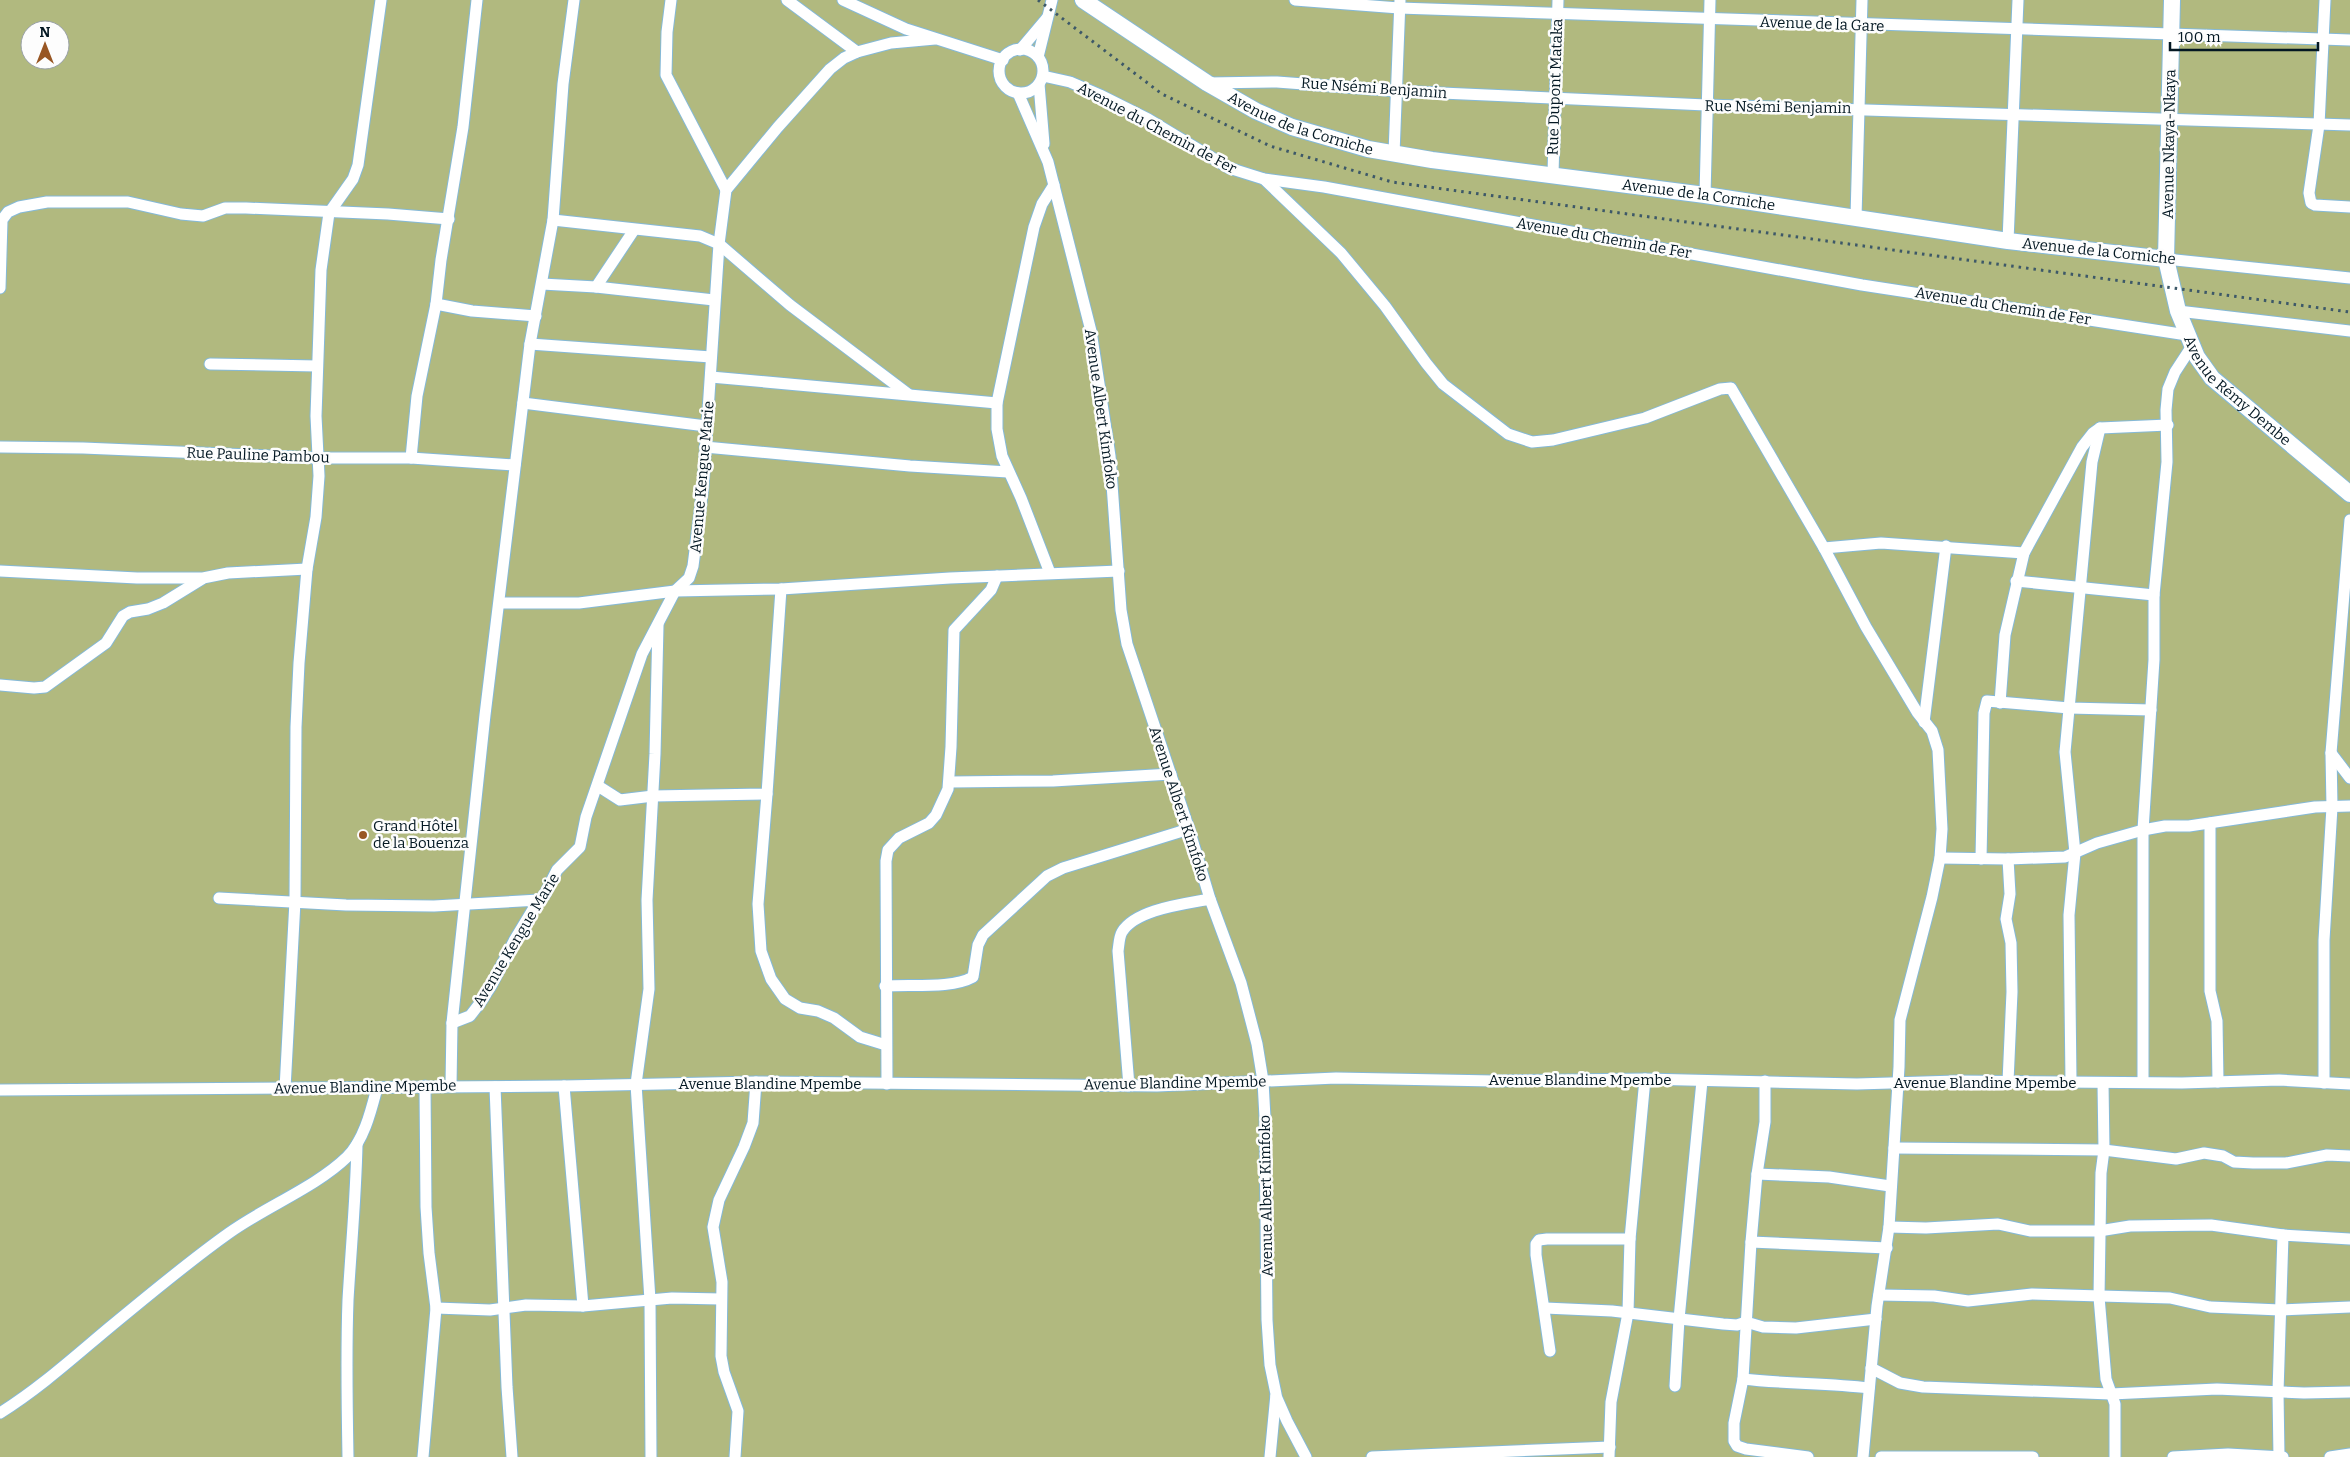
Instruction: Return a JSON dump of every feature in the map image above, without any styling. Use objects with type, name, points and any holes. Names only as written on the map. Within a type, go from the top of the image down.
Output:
[{"type":"street","points":[[286,1088],[295,902],[296,728],[299,663],[307,570],[316,517],[318,458],[316,416],[317,366],[321,270],[329,212],[353,179],[358,165],[381,0]]},
{"type":"street","points":[[411,458],[416,396],[436,304],[441,260],[463,127],[478,0]]},
{"type":"street","points":[[451,1086],[452,1023],[485,715],[530,344],[552,220],[563,84],[574,0]]},
{"type":"street","points":[[671,0],[667,32],[666,75],[726,190],[830,69],[857,52],[891,43],[935,39]]},
{"type":"street","points":[[787,0],[857,52]]},
{"type":"street","points":[[843,0],[906,29],[1003,60]]},
{"type":"street","points":[[1038,58],[1052,0]]},
{"type":"street","name":"Avenue de la Corniche","points":[[1083,0],[1207,83],[1256,111],[1292,127],[1333,140],[1394,154],[1705,195],[2008,241],[2350,278]]},
{"type":"street","name":"Avenue de la Gare","points":[[1295,0],[1710,20],[2350,40]]},
{"type":"street","name":"Rue Dupont Mataka","points":[[1552,174],[1558,0]]},
{"type":"street","points":[[1705,195],[1710,0]]},
{"type":"street","points":[[1856,217],[1862,0]]},
{"type":"street","points":[[2008,241],[2018,0]]},
{"type":"street","name":"Avenue Nkaya-Nkaya","points":[[2166,258],[2172,0]]},
{"type":"street","points":[[2325,0],[2319,125],[2309,199],[2315,205],[2350,207]]},
{"type":"street","points":[[1394,154],[1400,4]]},
{"type":"street","points":[[1020,50],[1048,17]]},
{"type":"street","points":[[1020,50],[1030,51],[1038,58],[1043,70],[1041,80],[1030,91],[1018,93],[1007,88],[1000,77],[1000,65],[1010,53],[1020,50]]},
{"type":"street","name":"Avenue Albert Kimfoko","points":[[1041,80],[1045,154]]},
{"type":"street","name":"Avenue du Chemin de Fer","points":[[1041,80],[1082,86],[1148,119],[1229,168],[1264,179],[1324,187],[1862,284],[2190,340]]},
{"type":"street","name":"Rue Nsémi Benjamin","points":[[1207,83],[1277,82],[1397,91],[1554,97],[1706,106],[1860,109],[2350,125]]},
{"type":"street","name":"Avenue Albert Kimfoko","points":[[1018,93],[1045,154],[1091,331],[1110,456],[1127,644],[1189,829],[1210,899],[1243,990],[1252,1022],[1263,1081],[1267,1185],[1267,1320],[1270,1365],[1276,1394],[1270,1457]]},
{"type":"street","points":[[1264,179],[1341,253],[1385,306],[1443,384],[1508,434],[1532,442],[1553,440],[1627,423],[1720,389],[1731,388],[1824,548],[1866,627],[1924,722],[1932,731],[1938,750],[1942,830],[1940,858],[1932,897],[1900,1015],[1898,1083],[1890,1186],[1889,1227],[1876,1319],[1863,1457]]},
{"type":"street","points":[[1050,573],[1021,498],[1008,472],[999,442],[997,403],[1034,227],[1042,204],[1054,185]]},
{"type":"street","name":"Avenue Kengue Marie","points":[[452,1023],[470,1016],[480,1003],[558,870],[580,847],[586,817],[598,786],[617,721],[625,705],[642,654],[675,591],[689,578],[696,554],[711,377],[710,358],[714,300],[726,190]]},
{"type":"street","points":[[0,288],[2,220],[8,212],[19,207],[47,202],[128,202],[181,214],[203,216],[226,208],[236,208],[388,214],[449,219]]},
{"type":"street","points":[[552,220],[700,236],[719,244],[790,305],[908,394]]},
{"type":"street","points":[[596,287],[634,230]]},
{"type":"street","name":"Avenue Rémy Dembe","points":[[2166,258],[2178,311],[2190,340],[2212,378],[2350,494]]},
{"type":"street","points":[[542,284],[596,287],[714,300]]},
{"type":"street","points":[[436,304],[472,311],[536,316]]},
{"type":"street","points":[[2178,311],[2350,331]]},
{"type":"street","points":[[2143,1082],[2143,830],[2151,710],[2154,595],[2164,497],[2168,389],[2190,340]]},
{"type":"street","points":[[530,344],[710,358]]},
{"type":"street","points":[[210,364],[317,366]]},
{"type":"street","points":[[711,377],[997,403]]},
{"type":"street","points":[[523,403],[706,426]]},
{"type":"street","points":[[2000,703],[2005,635],[2024,553],[2082,447],[2093,433],[2100,428],[2168,425]]},
{"type":"street","points":[[2070,1082],[2069,915],[2075,853],[2065,752],[2092,462],[2100,428]]},
{"type":"street","name":"Rue Pauline Pambou","points":[[0,447],[83,448],[318,458],[411,458],[515,465]]},
{"type":"street","points":[[705,447],[910,466],[1008,472]]},
{"type":"street","points":[[2324,1083],[2324,940],[2332,807],[2331,753],[2345,646],[2340,629],[2350,520]]},
{"type":"street","points":[[1824,548],[1881,543],[1946,546],[2024,553]]},
{"type":"street","points":[[1924,722],[1946,546]]},
{"type":"street","points":[[0,571],[138,578],[203,578],[228,573],[307,570]]},
{"type":"street","points":[[500,603],[579,603],[675,591],[781,589],[1050,573],[1119,571]]},
{"type":"street","points":[[887,1084],[885,986],[886,861],[888,850],[900,838],[929,823],[936,815],[950,782],[954,630],[991,590],[997,576]]},
{"type":"street","points":[[0,685],[45,687],[106,643],[123,616],[130,612],[148,609],[163,603],[203,578]]},
{"type":"street","points":[[2016,581],[2154,595]]},
{"type":"street","points":[[781,589],[758,918],[761,951],[771,979],[785,999],[800,1008],[834,1018],[860,1037],[886,1045]]},
{"type":"street","points":[[651,1457],[650,1300],[636,1084],[649,990],[647,900],[653,796],[658,623]]},
{"type":"street","points":[[1981,858],[1984,713],[1987,701],[2068,708],[2151,710]]},
{"type":"street","points":[[2331,753],[2350,778]]},
{"type":"street","points":[[950,782],[1053,781],[1171,774]]},
{"type":"street","points":[[598,786],[620,800],[653,796],[767,794]]},
{"type":"street","points":[[1940,858],[2008,859],[2065,857],[2122,834],[2143,830],[2210,823],[2315,807],[2350,806]]},
{"type":"street","points":[[2210,823],[2210,991],[2216,1021],[2218,1082]]},
{"type":"street","points":[[885,986],[947,984],[973,977],[978,945],[983,935],[1047,876],[1063,868],[1189,829]]},
{"type":"street","points":[[2008,859],[2010,894],[2006,919],[2011,943],[2012,992],[2008,1082]]},
{"type":"street","points":[[219,898],[346,905],[466,905],[539,900]]},
{"type":"street","points":[[1129,1086],[1118,951],[1120,934],[1127,926],[1157,910],[1210,899]]},
{"type":"street","name":"Avenue Blandine Mpembe","points":[[0,1090],[495,1087],[756,1082],[1129,1086],[1336,1078],[1494,1081],[1645,1079],[1847,1084],[2279,1080],[2350,1084]]},
{"type":"street","points":[[1372,1457],[1609,1452],[1611,1402],[1628,1313],[1630,1239],[1645,1079]]},
{"type":"street","points":[[1675,1386],[1679,1320],[1702,1080]]},
{"type":"street","points":[[1765,1081],[1765,1122],[1757,1174],[1743,1379],[1734,1423],[1734,1441],[1736,1446],[1808,1457]]},
{"type":"street","points":[[735,1457],[738,1411],[724,1372],[721,1356],[722,1282],[712,1227],[719,1200],[749,1136],[753,1123],[756,1082]]},
{"type":"street","points":[[2104,1083],[2104,1150],[2101,1173],[2099,1230],[2099,1297],[2105,1371],[2115,1404],[2115,1457]]},
{"type":"street","points":[[423,1457],[436,1308],[427,1226],[425,1086]]},
{"type":"street","points":[[564,1086],[583,1306]]},
{"type":"street","points":[[495,1087],[507,1387],[512,1457]]},
{"type":"street","points":[[0,1413],[57,1372],[123,1316],[230,1232],[334,1167],[347,1156],[357,1144],[367,1123],[377,1088]]},
{"type":"street","points":[[348,1457],[346,1384],[348,1299],[356,1202],[357,1144]]},
{"type":"street","points":[[1894,1148],[2104,1150],[2176,1159],[2204,1153],[2223,1156],[2234,1162],[2253,1163],[2286,1163],[2327,1155],[2350,1156]]},
{"type":"street","points":[[1757,1174],[1829,1177],[1890,1186]]},
{"type":"street","points":[[1889,1227],[1926,1228],[1998,1224],[2030,1231],[2099,1230],[2130,1226],[2211,1225],[2283,1235],[2350,1239]]},
{"type":"street","points":[[2172,1457],[2228,1454],[2281,1457],[2278,1392],[2283,1235]]},
{"type":"street","points":[[1550,1351],[1536,1244],[1539,1240],[1630,1239]]},
{"type":"street","points":[[1752,1242],[1887,1248]]},
{"type":"street","points":[[1879,1295],[1934,1296],[1968,1301],[2032,1294],[2170,1298],[2210,1307],[2280,1310],[2350,1306]]},
{"type":"street","points":[[436,1308],[490,1310],[504,1307],[583,1306],[696,1297],[721,1299]]},
{"type":"street","points":[[1545,1308],[1576,1308],[1679,1320],[1737,1324],[1746,1322],[1763,1327],[1796,1328],[1876,1319]]},
{"type":"street","points":[[1871,1368],[1892,1380],[1909,1386],[2111,1394],[2217,1390],[2350,1392]]},
{"type":"street","points":[[1743,1379],[1869,1388]]},
{"type":"street","points":[[1276,1394],[1287,1421],[1306,1457]]},
{"type":"street","points":[[2330,1457],[2350,1454]]},
{"type":"street","points":[[1881,1457],[2032,1457]]},
{"type":"green space","points":[[0,0],[2350,0],[2350,1457],[0,1457]]},
{"type":"railway","points":[[1038,0],[1162,94],[1270,146],[1392,182],[2350,312]]},
{"type":"place","name":"Grand Hôtel de la Bouenza","points":[[363,835]]}]
